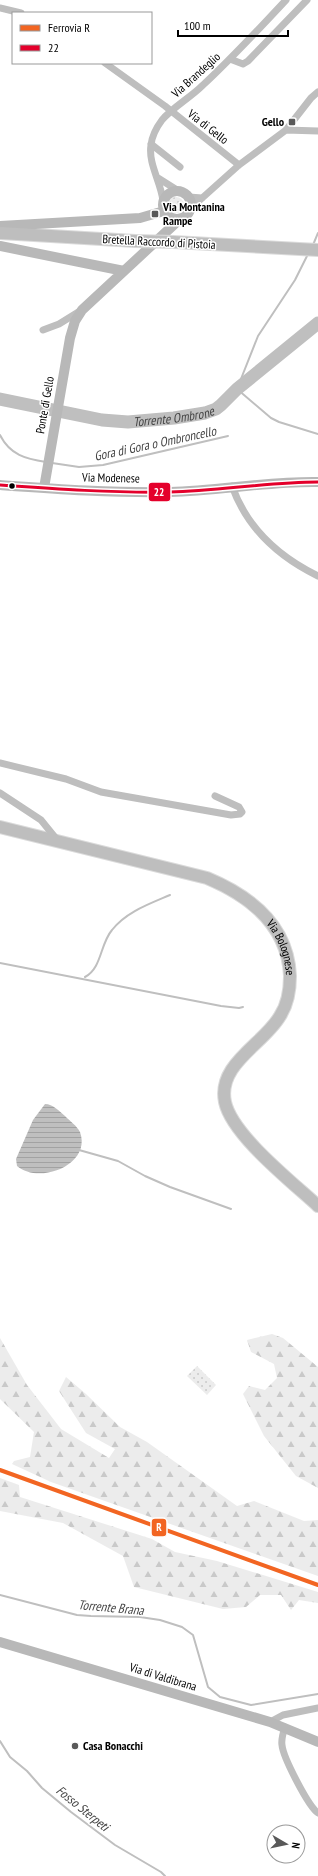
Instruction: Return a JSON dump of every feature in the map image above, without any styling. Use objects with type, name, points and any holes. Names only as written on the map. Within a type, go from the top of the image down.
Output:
[{"type":"main road","name":"Bretella Raccordo di Pistoia","points":[[0,233],[318,250]]},
{"type":"main road","name":"Via Bolognese","points":[[0,827],[207,878],[246,898],[255,905],[272,924],[283,944],[289,964],[290,981],[286,1003],[275,1024],[231,1070],[225,1089],[225,1100],[232,1120],[242,1134],[318,1206]]},
{"type":"street","name":"Via Brandeglio","points":[[165,210],[158,178],[151,160],[151,144],[156,128],[171,112],[202,87],[286,0]]},
{"type":"street","points":[[230,59],[243,64],[248,61],[307,0]]},
{"type":"street","points":[[0,8],[17,12]]},
{"type":"street","name":"Via di Gello","points":[[106,64],[240,165]]},
{"type":"street","points":[[42,330],[59,324],[82,310],[167,230],[187,214],[202,198],[240,165],[286,130],[311,98],[318,92]]},
{"type":"street","points":[[286,130],[318,131]]},
{"type":"street","points":[[151,144],[180,167]]},
{"type":"street","points":[[158,178],[177,190],[184,192],[189,197],[191,208]]},
{"type":"street","points":[[167,230],[165,210],[169,192],[177,190]]},
{"type":"street","points":[[189,197],[202,198]]},
{"type":"street","points":[[0,226],[140,218],[165,210],[180,219]]},
{"type":"street","points":[[0,246],[124,272]]},
{"type":"street","name":"Ponte di Gello","points":[[44,488],[68,347],[72,330],[82,310]]},
{"type":"street","name":"Via Modenese","points":[[0,485],[103,492],[171,492],[232,486],[318,482]]},
{"type":"street","points":[[232,486],[239,505],[247,518],[265,539],[292,561],[318,576]]},
{"type":"street","points":[[0,763],[66,779],[101,792],[231,815],[240,814],[242,812],[239,807],[215,796]]},
{"type":"street","points":[[0,793],[41,820],[58,841]]},
{"type":"street","name":"Via di Valdibrana","points":[[0,1642],[270,1722],[318,1742]]},
{"type":"street","points":[[270,1722],[283,1715],[318,1708]]},
{"type":"street","points":[[285,1727],[282,1739],[283,1750],[311,1807],[318,1813]]},
{"type":"green space","points":[[176,197],[182,199],[184,205],[182,211],[176,213],[170,211],[168,205],[170,199]]},
{"type":"green space","points":[[272,1334],[283,1338],[318,1367],[318,1488],[296,1476],[264,1436],[243,1394],[249,1386],[265,1390],[277,1378],[274,1364],[251,1352],[247,1340]]},
{"type":"green space","points":[[0,1338],[27,1385],[61,1429],[109,1458],[115,1449],[86,1433],[59,1391],[66,1377],[120,1427],[147,1442],[237,1506],[254,1501],[304,1521],[318,1520],[318,1576],[51,1482],[12,1464],[14,1461],[30,1457],[34,1432],[0,1399]]},
{"type":"green space","points":[[197,1366],[216,1385],[207,1395],[187,1376]]},
{"type":"green space","points":[[0,1478],[19,1485],[20,1497],[152,1539],[175,1552],[217,1561],[318,1592],[318,1603],[299,1600],[291,1610],[281,1595],[260,1595],[246,1607],[223,1609],[134,1587],[123,1556],[63,1523],[0,1511]]},
{"type":"shaded area","points":[[45,1104],[56,1108],[75,1126],[80,1132],[82,1144],[78,1154],[71,1162],[61,1168],[50,1172],[38,1173],[27,1171],[17,1166],[16,1159],[33,1120]]},
{"type":"waterway","points":[[313,245],[318,233]]},
{"type":"waterway","points":[[308,254],[295,280],[258,336],[237,389],[271,418],[279,422],[318,434]]},
{"type":"waterway","name":"Torrente Ombrone","points":[[0,399],[102,420],[128,422],[174,418],[205,413],[216,409],[237,389],[318,323]]},
{"type":"waterway","name":"Gora di Gora o Ombroncello","points":[[0,435],[4,442],[19,455],[46,462]]},
{"type":"waterway","name":"Gora di Gora o Ombroncello","points":[[52,463],[79,467],[103,465],[228,436]]},
{"type":"waterway","points":[[85,977],[95,968],[108,936],[124,918],[138,909],[170,895]]},
{"type":"waterway","points":[[0,963],[221,1006],[243,1007]]},
{"type":"waterway","points":[[79,1150],[118,1161],[145,1176],[170,1187],[231,1209]]},
{"type":"waterway","name":"Torrente Brana","points":[[0,1595],[77,1615],[140,1617],[160,1620],[182,1627],[193,1635],[208,1687],[220,1697],[251,1705],[318,1694]]},
{"type":"waterway","name":"Fosso Sterpeti","points":[[0,1741],[10,1757],[27,1771],[42,1788],[71,1812],[115,1845],[161,1872],[165,1876]]},
{"type":"rail line","name":"R","points":[[0,1470],[318,1585]]},
{"type":"transit line","name":"22","points":[[0,485],[106,491],[170,492],[281,483],[318,482]]},
{"type":"place","name":"Gello","points":[[292,122]]},
{"type":"place","name":"Via Montanina Rampe","points":[[155,214]]},
{"type":"place","name":"Casa Bonacchi","points":[[75,1746]]}]
